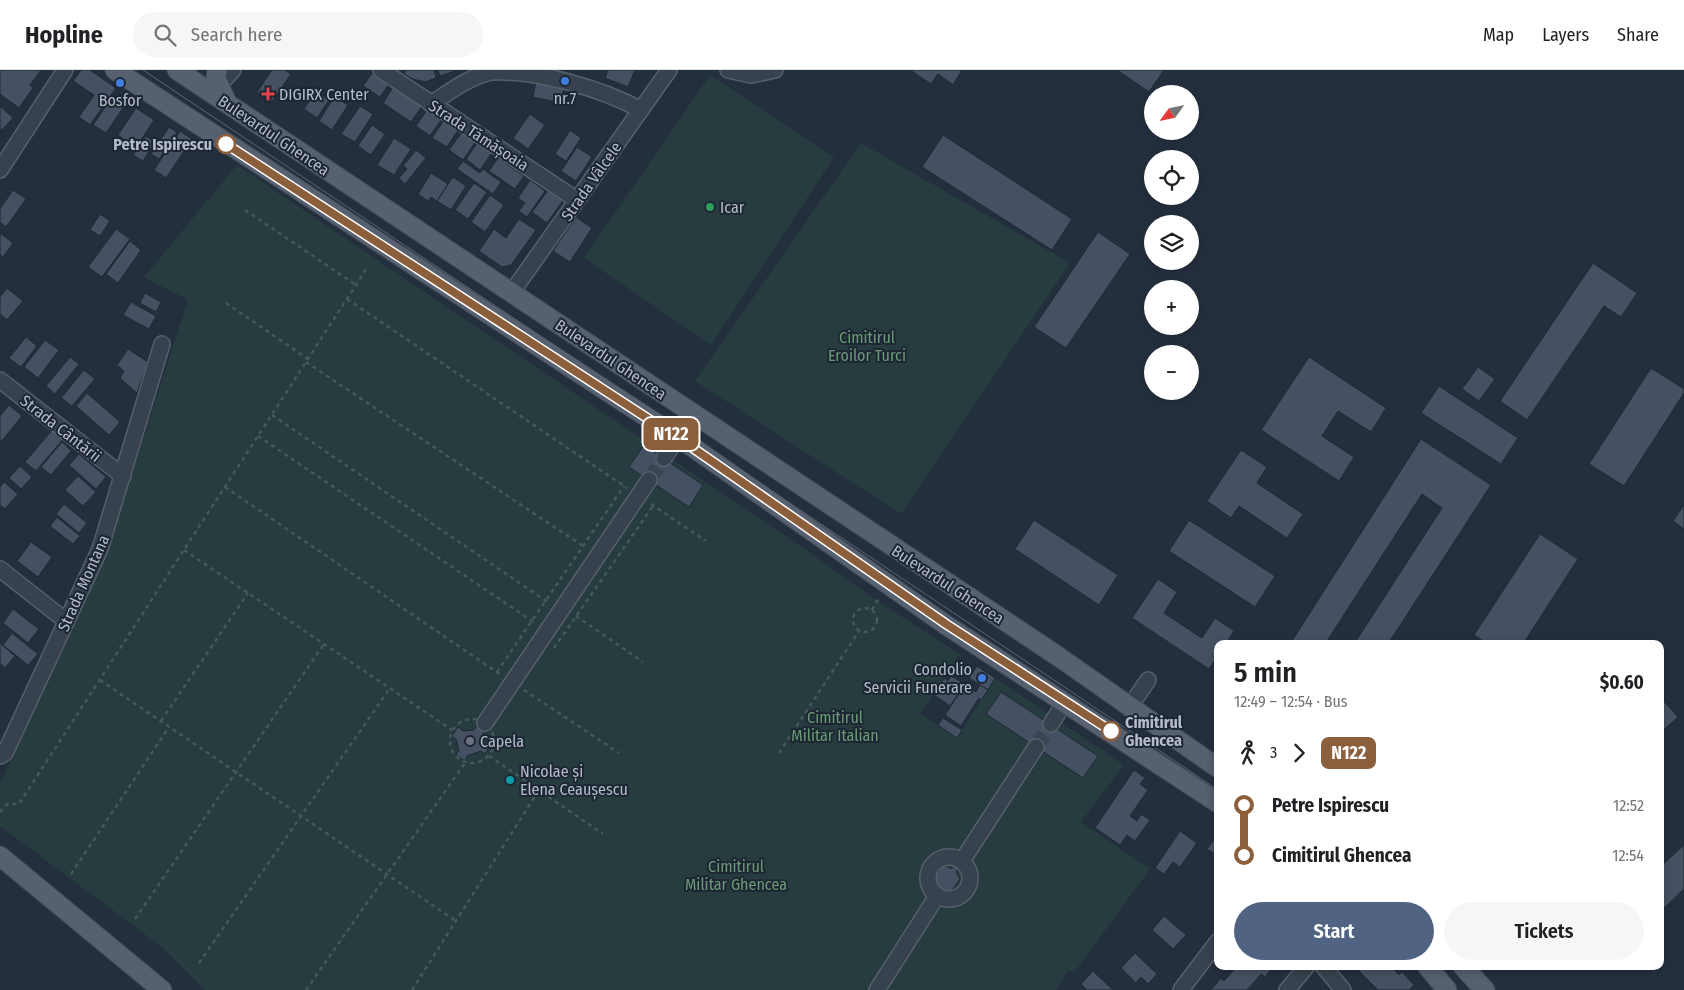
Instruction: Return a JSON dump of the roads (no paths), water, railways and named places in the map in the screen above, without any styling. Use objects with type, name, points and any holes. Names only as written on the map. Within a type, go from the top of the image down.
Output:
[{"type":"main road","name":"Bulevardul Ghencea","points":[[115,70],[678,439],[946,624],[1214,800]]},
{"type":"main road","name":"Bulevardul Ghencea","points":[[177,70],[1059,657],[1083,676],[1214,765]]},
{"type":"main road","points":[[218,77],[228,104]]},
{"type":"main road","points":[[678,439],[693,414]]},
{"type":"main road","points":[[1065,702],[1083,676]]},
{"type":"main road","points":[[0,856],[162,990]]},
{"type":"main road","points":[[1430,970],[1447,990]]},
{"type":"main road","points":[[1467,970],[1485,990]]},
{"type":"street","points":[[0,170],[64,70]]},
{"type":"street","points":[[218,77],[232,70]]},
{"type":"street","name":"Strada Tămășoaia","points":[[381,70],[577,200]]},
{"type":"street","name":"Strada Vâlcele","points":[[512,292],[669,70]]},
{"type":"street","points":[[728,70],[751,75],[775,70]]},
{"type":"street","points":[[431,104],[455,88],[477,77],[507,71],[553,76],[590,88],[641,110]]},
{"type":"street","name":"Strada Montana","points":[[0,756],[5,753],[100,549],[162,344]]},
{"type":"street","name":"Strada Cântării","points":[[0,380],[122,476]]},
{"type":"street","points":[[664,458],[678,439]]},
{"type":"street","points":[[485,723],[649,480]]},
{"type":"street","points":[[0,569],[66,621]]},
{"type":"street","points":[[1129,708],[1148,680]]},
{"type":"street","points":[[1051,724],[1065,702]]},
{"type":"street","points":[[962,861],[1036,747]]},
{"type":"street","points":[[948,857],[962,861],[967,866],[971,880],[964,893],[951,899],[937,896],[929,884],[928,876],[934,863],[948,857]]},
{"type":"street","points":[[878,990],[937,896]]},
{"type":"street","points":[[1181,990],[1214,946]]},
{"type":"street","points":[[1287,990],[1304,970]]},
{"type":"street","points":[[1326,970],[1342,990]]},
{"type":"tunnel","points":[[649,480],[664,458]]},
{"type":"tunnel","points":[[1036,747],[1051,724]]},
{"type":"tram line","points":[[143,70],[1214,787]]},
{"type":"tram line","points":[[1454,970],[1471,990]]},
{"type":"place","name":"nr.7","points":[[565,81]]},
{"type":"place","name":"Bosfor","points":[[120,83]]},
{"type":"place","name":"DIGIRX Center","points":[[268,94]]},
{"type":"place","name":"Petre Ispirescu","points":[[226,144]]},
{"type":"place","name":"Icar","points":[[710,207]]},
{"type":"place","name":"Condolio Servicii Funerare","points":[[982,678]]},
{"type":"place","name":"Cimitirul Ghencea","points":[[1111,731]]},
{"type":"place","name":"Capela","points":[[470,741]]},
{"type":"place","name":"Nicolae și Elena Ceaușescu","points":[[510,780]]},
{"type":"park label","name":"Cimitirul Eroilor Turci","points":[[867,346]]},
{"type":"park label","name":"Cimitirul Militar Italian","points":[[835,726]]},
{"type":"park label","name":"Cimitirul Militar Ghencea","points":[[736,875]]}]
